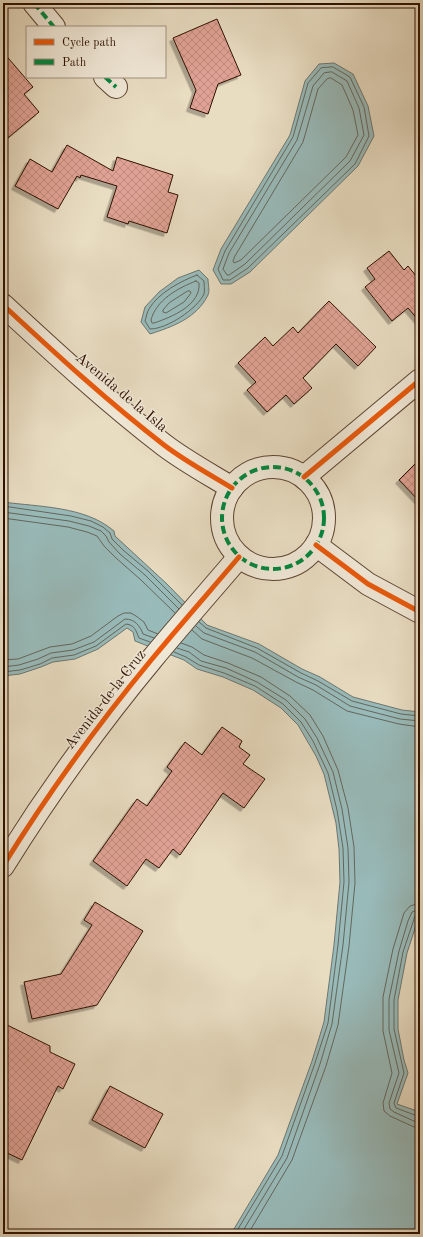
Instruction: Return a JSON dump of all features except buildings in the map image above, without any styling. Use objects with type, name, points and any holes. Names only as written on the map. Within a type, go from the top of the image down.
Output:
[{"type":"street","points":[[34,3],[53,26]]},
{"type":"street","name":"Avenida de la Isla","points":[[3,305],[110,401],[166,446],[232,488]]},
{"type":"street","points":[[304,477],[420,380]]},
{"type":"street","points":[[266,467],[279,467],[292,470],[304,477],[314,488],[321,501],[324,517],[322,532],[316,545],[306,556],[294,564],[280,569],[266,569],[252,565],[240,557],[229,546],[224,532],[222,516],[224,501],[232,488],[241,478],[253,471],[266,467]]},
{"type":"street","points":[[316,545],[368,584],[420,612]]},
{"type":"street","name":"Avenida de la Cruz","points":[[3,866],[22,835],[82,749],[152,660],[240,557]]},
{"type":"water","points":[[334,63],[353,74],[368,106],[374,136],[358,166],[250,272],[231,284],[221,284],[213,270],[221,249],[290,135],[305,81],[319,64]]},
{"type":"water","points":[[199,270],[208,279],[209,293],[203,303],[191,316],[175,325],[150,334],[141,322],[145,307],[159,292],[178,278]]},
{"type":"water","points":[[3,502],[76,512],[102,523],[114,531],[115,536],[167,584],[207,625],[259,644],[302,669],[320,677],[353,697],[402,710],[420,712],[420,913],[407,953],[398,1000],[398,1029],[408,1073],[397,1104],[417,1111],[420,1115],[420,1234],[231,1234],[278,1155],[312,1061],[324,1022],[340,882],[339,849],[336,823],[324,774],[316,756],[298,725],[281,708],[253,690],[223,677],[197,669],[184,660],[135,641],[133,632],[127,628],[98,649],[75,659],[53,662],[20,674],[3,676]]},
{"type":"marked path","points":[[34,3],[53,26]]},
{"type":"marked path","points":[[106,78],[116,87]]},
{"type":"marked path","points":[[273,467],[292,471],[309,482],[320,499],[324,518],[320,537],[309,554],[292,565],[273,569],[254,565],[237,554],[226,537],[222,518],[226,499],[237,482],[254,471],[273,467]]},
{"type":"cycle path","points":[[3,305],[82,377],[143,429],[180,456],[232,488]]},
{"type":"cycle path","points":[[304,477],[420,380]]},
{"type":"cycle path","points":[[316,545],[368,584],[420,612]]},
{"type":"cycle path","points":[[3,866],[74,760],[132,683],[239,557]]}]
